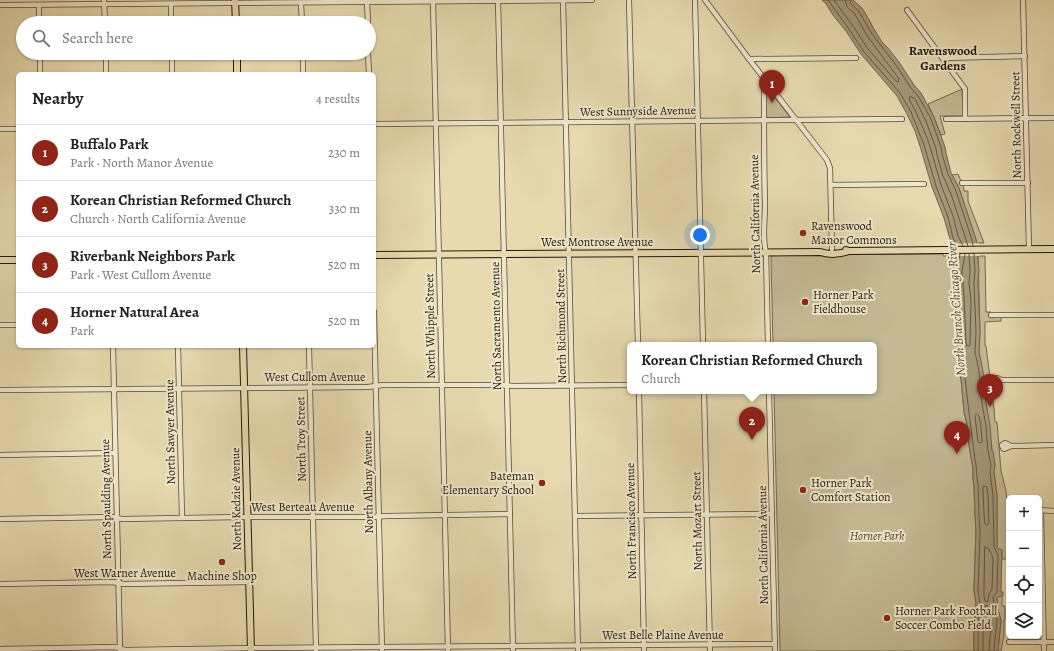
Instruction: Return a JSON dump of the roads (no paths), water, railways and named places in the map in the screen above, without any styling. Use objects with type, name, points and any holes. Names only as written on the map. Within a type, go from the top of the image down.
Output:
[{"type":"main road","points":[[236,2],[236,16]]},
{"type":"main road","points":[[237,60],[237,72]]},
{"type":"main road","name":"West Montrose Avenue","points":[[820,252],[831,248],[849,251]]},
{"type":"main road","name":"West Montrose Avenue","points":[[376,255],[766,252],[843,253],[849,251],[1054,249]]},
{"type":"main road","points":[[0,260],[16,260]]},
{"type":"main road","name":"North Kedzie Avenue","points":[[244,348],[251,650]]},
{"type":"street","name":"North Sacramento Avenue","points":[[498,0],[513,649]]},
{"type":"street","name":"North Richmond Street","points":[[563,0],[578,648]]},
{"type":"street","points":[[0,5],[104,2],[171,4],[236,2],[301,3],[367,1],[592,0]]},
{"type":"street","points":[[629,0],[638,342]]},
{"type":"street","points":[[694,0],[703,342]]},
{"type":"street","points":[[705,0],[827,160],[830,168],[831,248]]},
{"type":"street","name":"North Rockwell Street","points":[[1023,0],[1029,249]]},
{"type":"street","points":[[367,1],[368,16]]},
{"type":"street","name":"North Whipple Street","points":[[433,1],[448,649]]},
{"type":"street","points":[[104,2],[105,16]]},
{"type":"street","points":[[301,3],[302,16]]},
{"type":"street","points":[[171,4],[171,16]]},
{"type":"street","points":[[39,5],[39,16]]},
{"type":"street","points":[[907,10],[965,89],[965,119]]},
{"type":"street","points":[[943,58],[1025,56]]},
{"type":"street","points":[[749,59],[856,58]]},
{"type":"street","points":[[40,60],[40,72]]},
{"type":"street","points":[[106,60],[106,72]]},
{"type":"street","points":[[172,60],[172,72]]},
{"type":"street","points":[[303,60],[303,72]]},
{"type":"street","points":[[368,60],[369,72]]},
{"type":"street","name":"North California Avenue","points":[[768,84],[764,87],[764,246],[766,252],[768,342]]},
{"type":"street","name":"West Sunnyside Avenue","points":[[376,124],[902,118]]},
{"type":"street","points":[[946,119],[1054,118]]},
{"type":"street","points":[[0,129],[16,129]]},
{"type":"street","points":[[962,183],[1028,183]]},
{"type":"street","points":[[830,185],[924,184]]},
{"type":"street","points":[[991,315],[1054,315]]},
{"type":"street","points":[[0,325],[16,325]]},
{"type":"street","name":"North Spaulding Avenue","points":[[113,348],[120,650]]},
{"type":"street","name":"North Sawyer Avenue","points":[[178,348],[182,518]]},
{"type":"street","name":"North Troy Street","points":[[309,348],[316,649]]},
{"type":"street","name":"North Albany Avenue","points":[[375,348],[382,649]]},
{"type":"street","points":[[1002,380],[1054,380]]},
{"type":"street","name":"West Cullom Avenue","points":[[0,390],[442,385],[627,385]]},
{"type":"street","name":"North Francisco Avenue","points":[[639,394],[644,651]]},
{"type":"street","name":"North Mozart Street","points":[[704,394],[710,651]]},
{"type":"street","name":"North California Avenue","points":[[769,394],[775,651]]},
{"type":"street","points":[[1011,446],[1054,445]]},
{"type":"street","points":[[0,455],[115,453]]},
{"type":"street","points":[[1042,510],[1054,510]]},
{"type":"street","name":"West Berteau Avenue","points":[[0,520],[112,517],[122,519],[510,514]]},
{"type":"street","points":[[575,516],[772,514]]},
{"type":"street","points":[[1041,531],[1044,651]]},
{"type":"street","name":"West Warner Avenue","points":[[0,584],[249,582]]},
{"type":"street","points":[[1009,642],[1054,642]]},
{"type":"street","name":"West Belle Plaine Avenue","points":[[0,649],[114,647],[120,650],[513,649],[644,645],[775,644]]},
{"type":"water","name":"North Branch Chicago River","points":[[822,0],[853,0],[862,8],[882,42],[899,62],[921,93],[934,117],[945,147],[951,173],[959,188],[976,239],[979,271],[979,352],[983,371],[984,391],[995,465],[994,472],[997,495],[997,547],[1002,550],[1001,592],[1003,592],[1003,596],[997,597],[997,607],[1001,620],[998,651],[974,651],[976,531],[974,484],[967,424],[964,412],[960,368],[958,365],[953,271],[956,256],[954,247],[932,187],[915,131],[907,114],[897,96],[861,54],[846,31]]},
{"type":"place","name":"Buffalo Park","points":[[772,103]]},
{"type":"place","name":"Ravenswood Manor Commons","points":[[803,233]]},
{"type":"place","name":"Horner Park Fieldhouse","points":[[805,302]]},
{"type":"place","name":"Riverbank Neighbors Park","points":[[990,407]]},
{"type":"place","name":"Korean Christian Reformed Church","points":[[752,440]]},
{"type":"place","name":"Horner Natural Area","points":[[957,454]]},
{"type":"place","name":"Bateman Elementary School","points":[[542,483]]},
{"type":"place","name":"Horner Park Comfort Station","points":[[803,490]]},
{"type":"place","name":"Machine Shop","points":[[222,562]]},
{"type":"place","name":"Horner Park Football Soccer Combo Field","points":[[887,618]]},
{"type":"district","name":"Ravenswood Gardens","points":[[943,58]]},
{"type":"park label","name":"Horner Park","points":[[877,536]]}]
